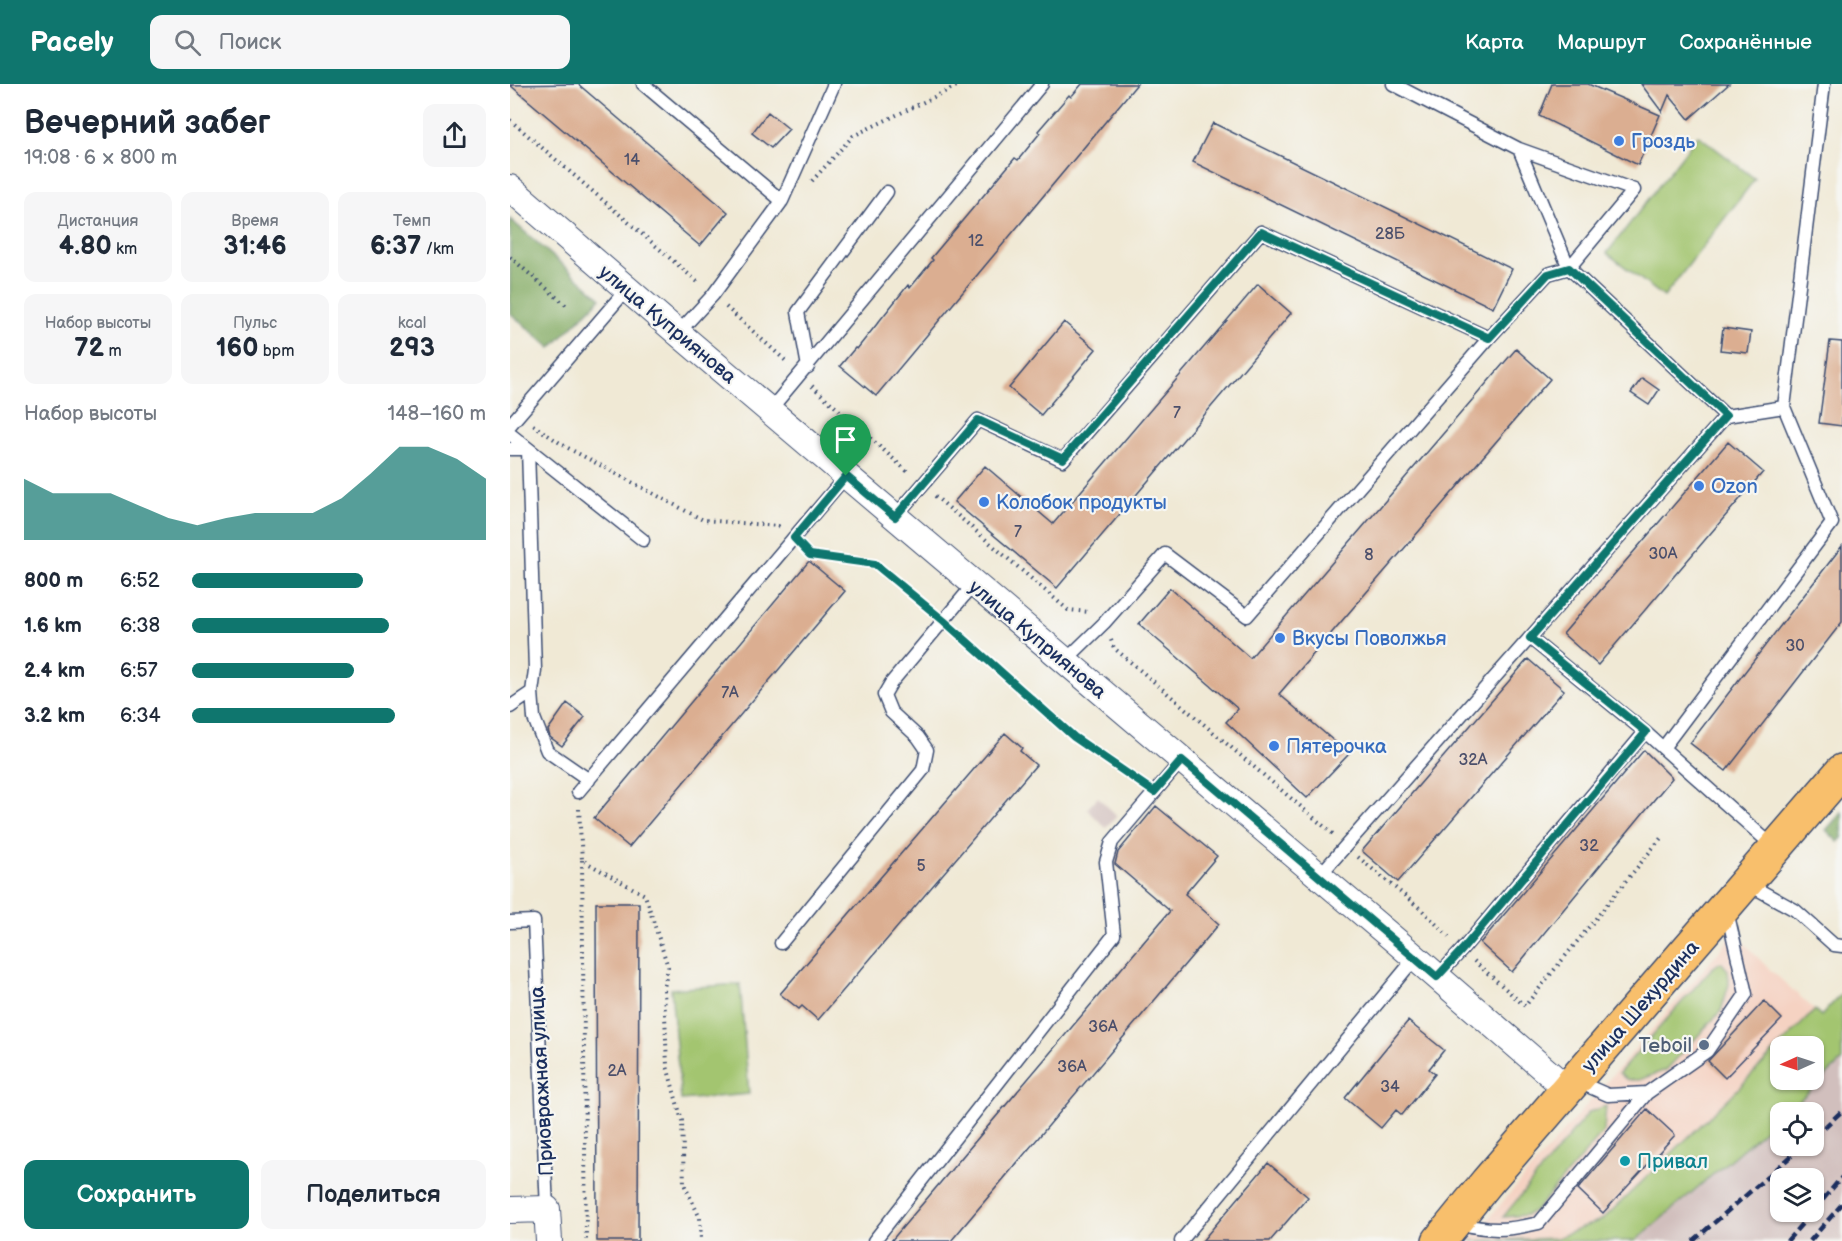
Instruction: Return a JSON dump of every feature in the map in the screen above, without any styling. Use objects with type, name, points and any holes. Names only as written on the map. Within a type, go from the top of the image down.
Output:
[{"type":"main road","name":"улица Шехурдина","points":[[1447,1232],[1487,1182],[1842,771]]},
{"type":"street","name":"улица Куприянова","points":[[510,188],[1437,977],[1571,1085]]},
{"type":"street","points":[[510,1210],[547,1209]]},
{"type":"street","name":"Приовражная улица","points":[[547,1209],[549,1241]]},
{"type":"lane","points":[[643,84],[782,201]]},
{"type":"lane","points":[[678,333],[712,295],[782,201],[834,84]]},
{"type":"lane","points":[[771,410],[1042,84]]},
{"type":"lane","points":[[1065,661],[1104,623],[1165,554],[1247,616],[1489,338],[1548,274],[1569,268],[1634,190],[1519,149],[1393,84]]},
{"type":"lane","points":[[1663,748],[1832,523],[1784,407],[1824,84]]},
{"type":"lane","points":[[1519,149],[1569,268],[1726,416]]},
{"type":"lane","points":[[808,367],[798,312],[887,192]]},
{"type":"lane","points":[[895,517],[978,420],[1063,459],[1261,232],[1489,338]]},
{"type":"lane","points":[[510,425],[627,289]]},
{"type":"lane","points":[[1319,876],[1726,416],[1784,407]]},
{"type":"lane","points":[[510,434],[643,540]]},
{"type":"lane","points":[[528,448],[535,670],[532,692],[534,718],[548,751],[589,780]]},
{"type":"lane","points":[[510,449],[528,448]]},
{"type":"lane","points":[[578,792],[846,476]]},
{"type":"lane","points":[[781,943],[923,770],[927,750],[918,737],[891,712],[884,695],[891,683],[974,584]]},
{"type":"lane","points":[[1530,638],[1646,732],[1776,849]]},
{"type":"lane","points":[[510,707],[532,692]]},
{"type":"lane","points":[[1437,977],[1646,732]]},
{"type":"lane","points":[[874,1241],[1114,935],[1106,862],[1112,842],[1182,760]]},
{"type":"lane","points":[[1746,883],[1795,910],[1834,945],[1842,946]]},
{"type":"lane","points":[[1447,1232],[1513,1229],[1539,1223],[1647,1093],[1707,1051],[1746,994],[1726,907]]},
{"type":"lane","name":"Приовражная улица","points":[[510,922],[534,921],[547,1209]]},
{"type":"lane","points":[[1181,1241],[1415,958]]},
{"type":"lane","points":[[1571,1085],[1608,1095],[1647,1093]]},
{"type":"path","points":[[782,201],[812,181],[853,136],[961,84]]},
{"type":"path","points":[[510,257],[568,307]]},
{"type":"path","points":[[697,282],[704,274]]},
{"type":"path","points":[[520,416],[566,447],[703,520],[778,526],[794,538],[810,555],[875,564],[944,621],[1074,737],[1154,792]]},
{"type":"path","points":[[578,792],[582,860],[586,1241]]},
{"type":"path","points":[[1346,845],[1422,910],[1462,950],[1525,1006],[1661,838]]},
{"type":"path","points":[[582,860],[645,895],[668,967],[664,988],[667,1066],[682,1121],[684,1185],[699,1218],[702,1241]]},
{"type":"path","points":[[1378,873],[1382,868]]},
{"type":"shaded area","points":[[1098,797],[1117,816],[1106,828],[1087,809]]},
{"type":"shaded area","points":[[1735,933],[1765,965],[1815,1010],[1790,1036],[1770,1036],[1770,1056],[1603,1219],[1557,1238],[1469,1241]]},
{"type":"shaded area","points":[[1842,1061],[1842,1241],[1635,1241],[1770,1126],[1770,1156],[1824,1156],[1824,1102],[1797,1102],[1810,1090],[1824,1090],[1824,1077]]},
{"type":"green space","points":[[1698,135],[1755,179],[1664,297],[1607,253]]},
{"type":"green space","points":[[510,219],[601,298],[551,348],[510,313]]},
{"type":"green space","points":[[1842,812],[1842,838],[1838,842],[1826,830]]},
{"type":"green space","points":[[1721,962],[1728,970],[1729,984],[1721,1011],[1666,1070],[1639,1080],[1627,1080],[1619,1073],[1712,968]]},
{"type":"green space","points":[[740,984],[749,1094],[681,1100],[671,989]]},
{"type":"green space","points":[[1842,993],[1842,1061],[1824,1078],[1824,1036],[1790,1036],[1815,1010],[1821,1016]]},
{"type":"green space","points":[[1770,1056],[1770,1090],[1811,1090],[1798,1102],[1770,1102],[1770,1126],[1635,1241],[1471,1241],[1557,1238],[1603,1219]]},
{"type":"green space","points":[[1606,1106],[1604,1131],[1537,1209],[1527,1215],[1503,1217],[1589,1112]]},
{"type":"building","points":[[578,84],[728,212],[700,246],[510,85]]},
{"type":"building","points":[[1082,84],[1137,84],[876,396],[840,366],[855,348],[857,349],[908,285],[910,288],[933,260],[931,258],[1015,158],[1018,160],[1040,133],[1038,131],[1069,95],[1071,97]]},
{"type":"building","name":"Гроздь","points":[[1552,84],[1588,84],[1660,115],[1638,165],[1539,116]]},
{"type":"building","points":[[1641,84],[1729,84],[1689,119],[1669,95],[1662,112]]},
{"type":"building","points":[[768,112],[789,129],[771,148],[752,133]]},
{"type":"building","points":[[1213,123],[1512,269],[1493,308],[1193,162]]},
{"type":"building","points":[[1258,284],[1291,313],[1057,588],[954,502],[985,466],[1053,524]]},
{"type":"building","points":[[1064,322],[1096,349],[1041,415],[1009,388]]},
{"type":"building","points":[[1723,328],[1751,332],[1748,353],[1720,350]]},
{"type":"building","points":[[1830,341],[1842,342],[1842,426],[1819,423]]},
{"type":"building","points":[[1516,349],[1550,379],[1279,694],[1349,754],[1307,798],[1226,722],[1238,709],[1139,624],[1170,588],[1250,658]]},
{"type":"building","points":[[1642,378],[1659,390],[1649,405],[1631,393]]},
{"type":"building","points":[[1728,442],[1763,472],[1598,665],[1563,634]]},
{"type":"building","points":[[1842,546],[1842,622],[1726,771],[1690,743]]},
{"type":"building","points":[[809,561],[845,591],[629,847],[594,818]]},
{"type":"building","points":[[1528,659],[1564,690],[1398,882],[1362,851]]},
{"type":"building","points":[[567,703],[585,717],[562,746],[550,737],[548,730]]},
{"type":"building","points":[[1005,733],[1036,765],[818,1020],[802,1006],[799,1009],[780,994]]},
{"type":"building","points":[[1644,750],[1672,778],[1512,972],[1480,943]]},
{"type":"building","points":[[1156,806],[1217,856],[1185,894],[1219,924],[951,1241],[891,1241],[1170,911],[1115,864],[1118,852]]},
{"type":"building","points":[[596,903],[639,903],[638,1241],[597,1241]]},
{"type":"building","points":[[1764,1001],[1782,1019],[1725,1078],[1708,1061]]},
{"type":"building","points":[[1408,1021],[1444,1050],[1429,1069],[1435,1074],[1402,1115],[1396,1110],[1381,1128],[1345,1098]]},
{"type":"building","name":"Привал","points":[[1647,1109],[1675,1135],[1603,1213],[1578,1189]]},
{"type":"building","points":[[1268,1163],[1308,1197],[1270,1241],[1202,1241]]},
{"type":"railway","points":[[1824,1128],[1842,1111]]},
{"type":"railway","points":[[1693,1241],[1791,1156]]},
{"type":"railway","points":[[1824,1198],[1842,1177]]},
{"type":"railway","points":[[1810,1241],[1842,1204]]},
{"type":"railway","points":[[1787,1241],[1803,1222]]},
{"type":"place","name":"Гроздь","points":[[1619,141]]},
{"type":"place","name":"Ozon","points":[[1699,486]]},
{"type":"place","name":"Колобок продукты","points":[[984,502]]},
{"type":"place","name":"Вкусы Поволжья","points":[[1280,638]]},
{"type":"place","name":"Пятерочка","points":[[1274,746]]},
{"type":"place","name":"Teboil","points":[[1704,1045]]},
{"type":"place","name":"Привал","points":[[1625,1161]]},
{"type":"route","points":[[1261,232],[1489,338],[1548,274],[1569,268],[1726,416],[1530,638],[1646,732],[1437,977],[1182,760],[1154,792],[1074,737],[944,621],[875,564],[810,555],[794,538],[846,476],[895,517],[978,420],[1063,459],[1261,232]]}]
